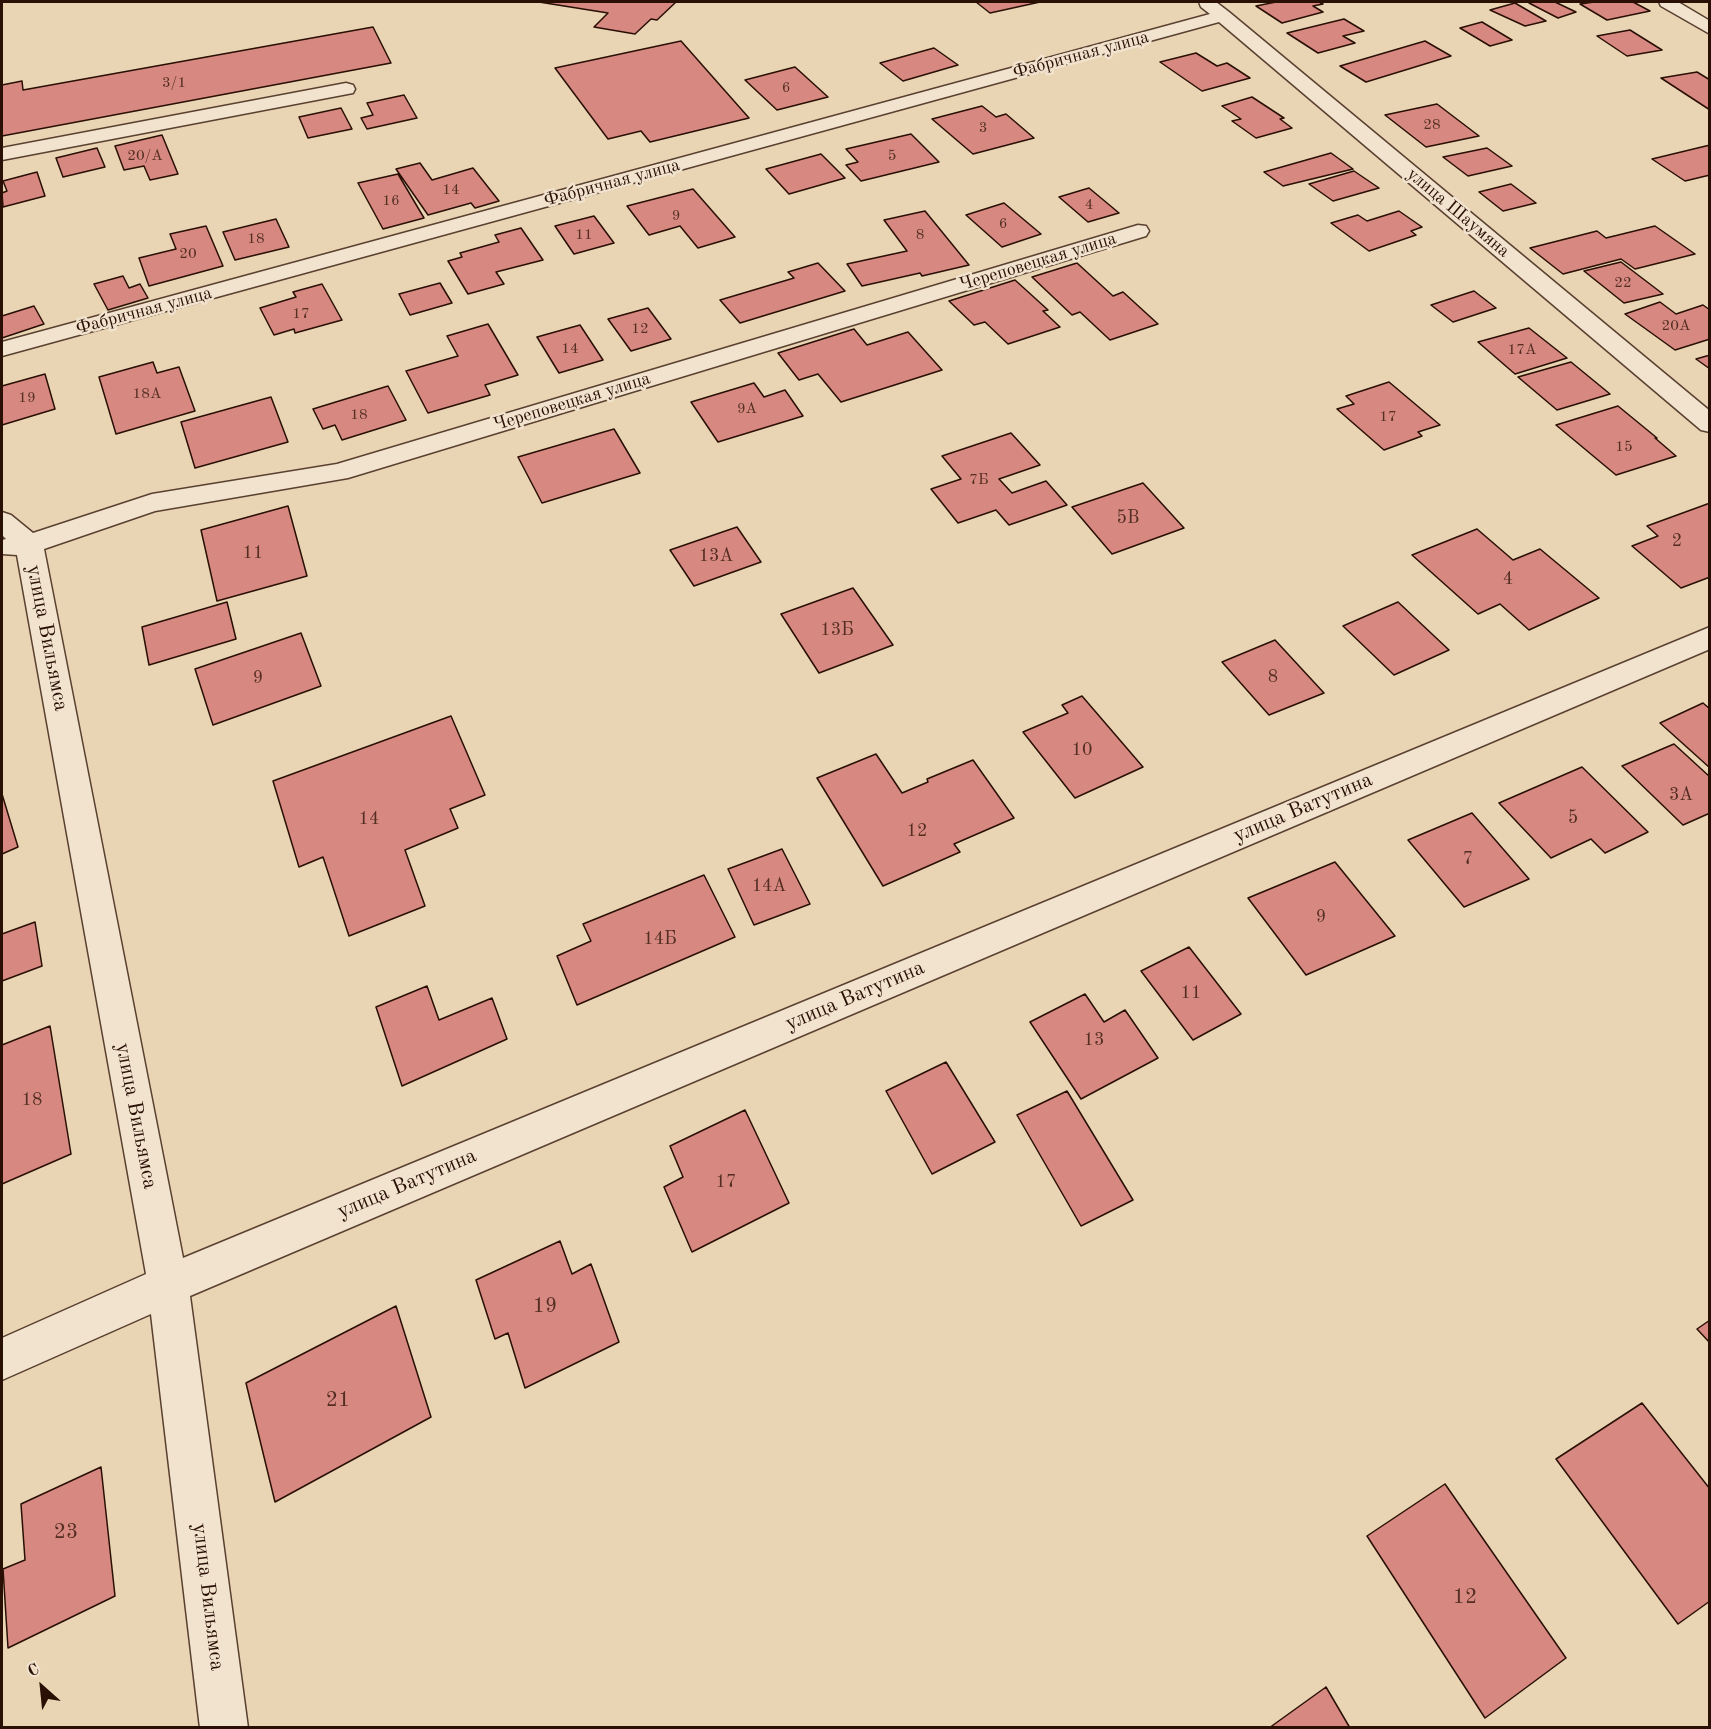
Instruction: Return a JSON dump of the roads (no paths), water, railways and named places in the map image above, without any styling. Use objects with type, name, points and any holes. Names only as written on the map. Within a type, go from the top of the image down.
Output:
[{"type":"street","name":"улица Шаумяна","points":[[1205,2],[1710,424]]},
{"type":"street","points":[[1667,2],[1710,29]]},
{"type":"street","name":"Фабричная улица","points":[[2,350],[1223,16]]},
{"type":"street","points":[[2,154],[346,89]]},
{"type":"street","name":"Череповецкая улица","points":[[11,538],[152,503],[339,472],[1138,231]]},
{"type":"street","name":"улица Вильямса","points":[[11,538],[168,1285],[224,1728]]},
{"type":"street","name":"улица Ватутина","points":[[2,1359],[168,1285],[1710,637]]}]
